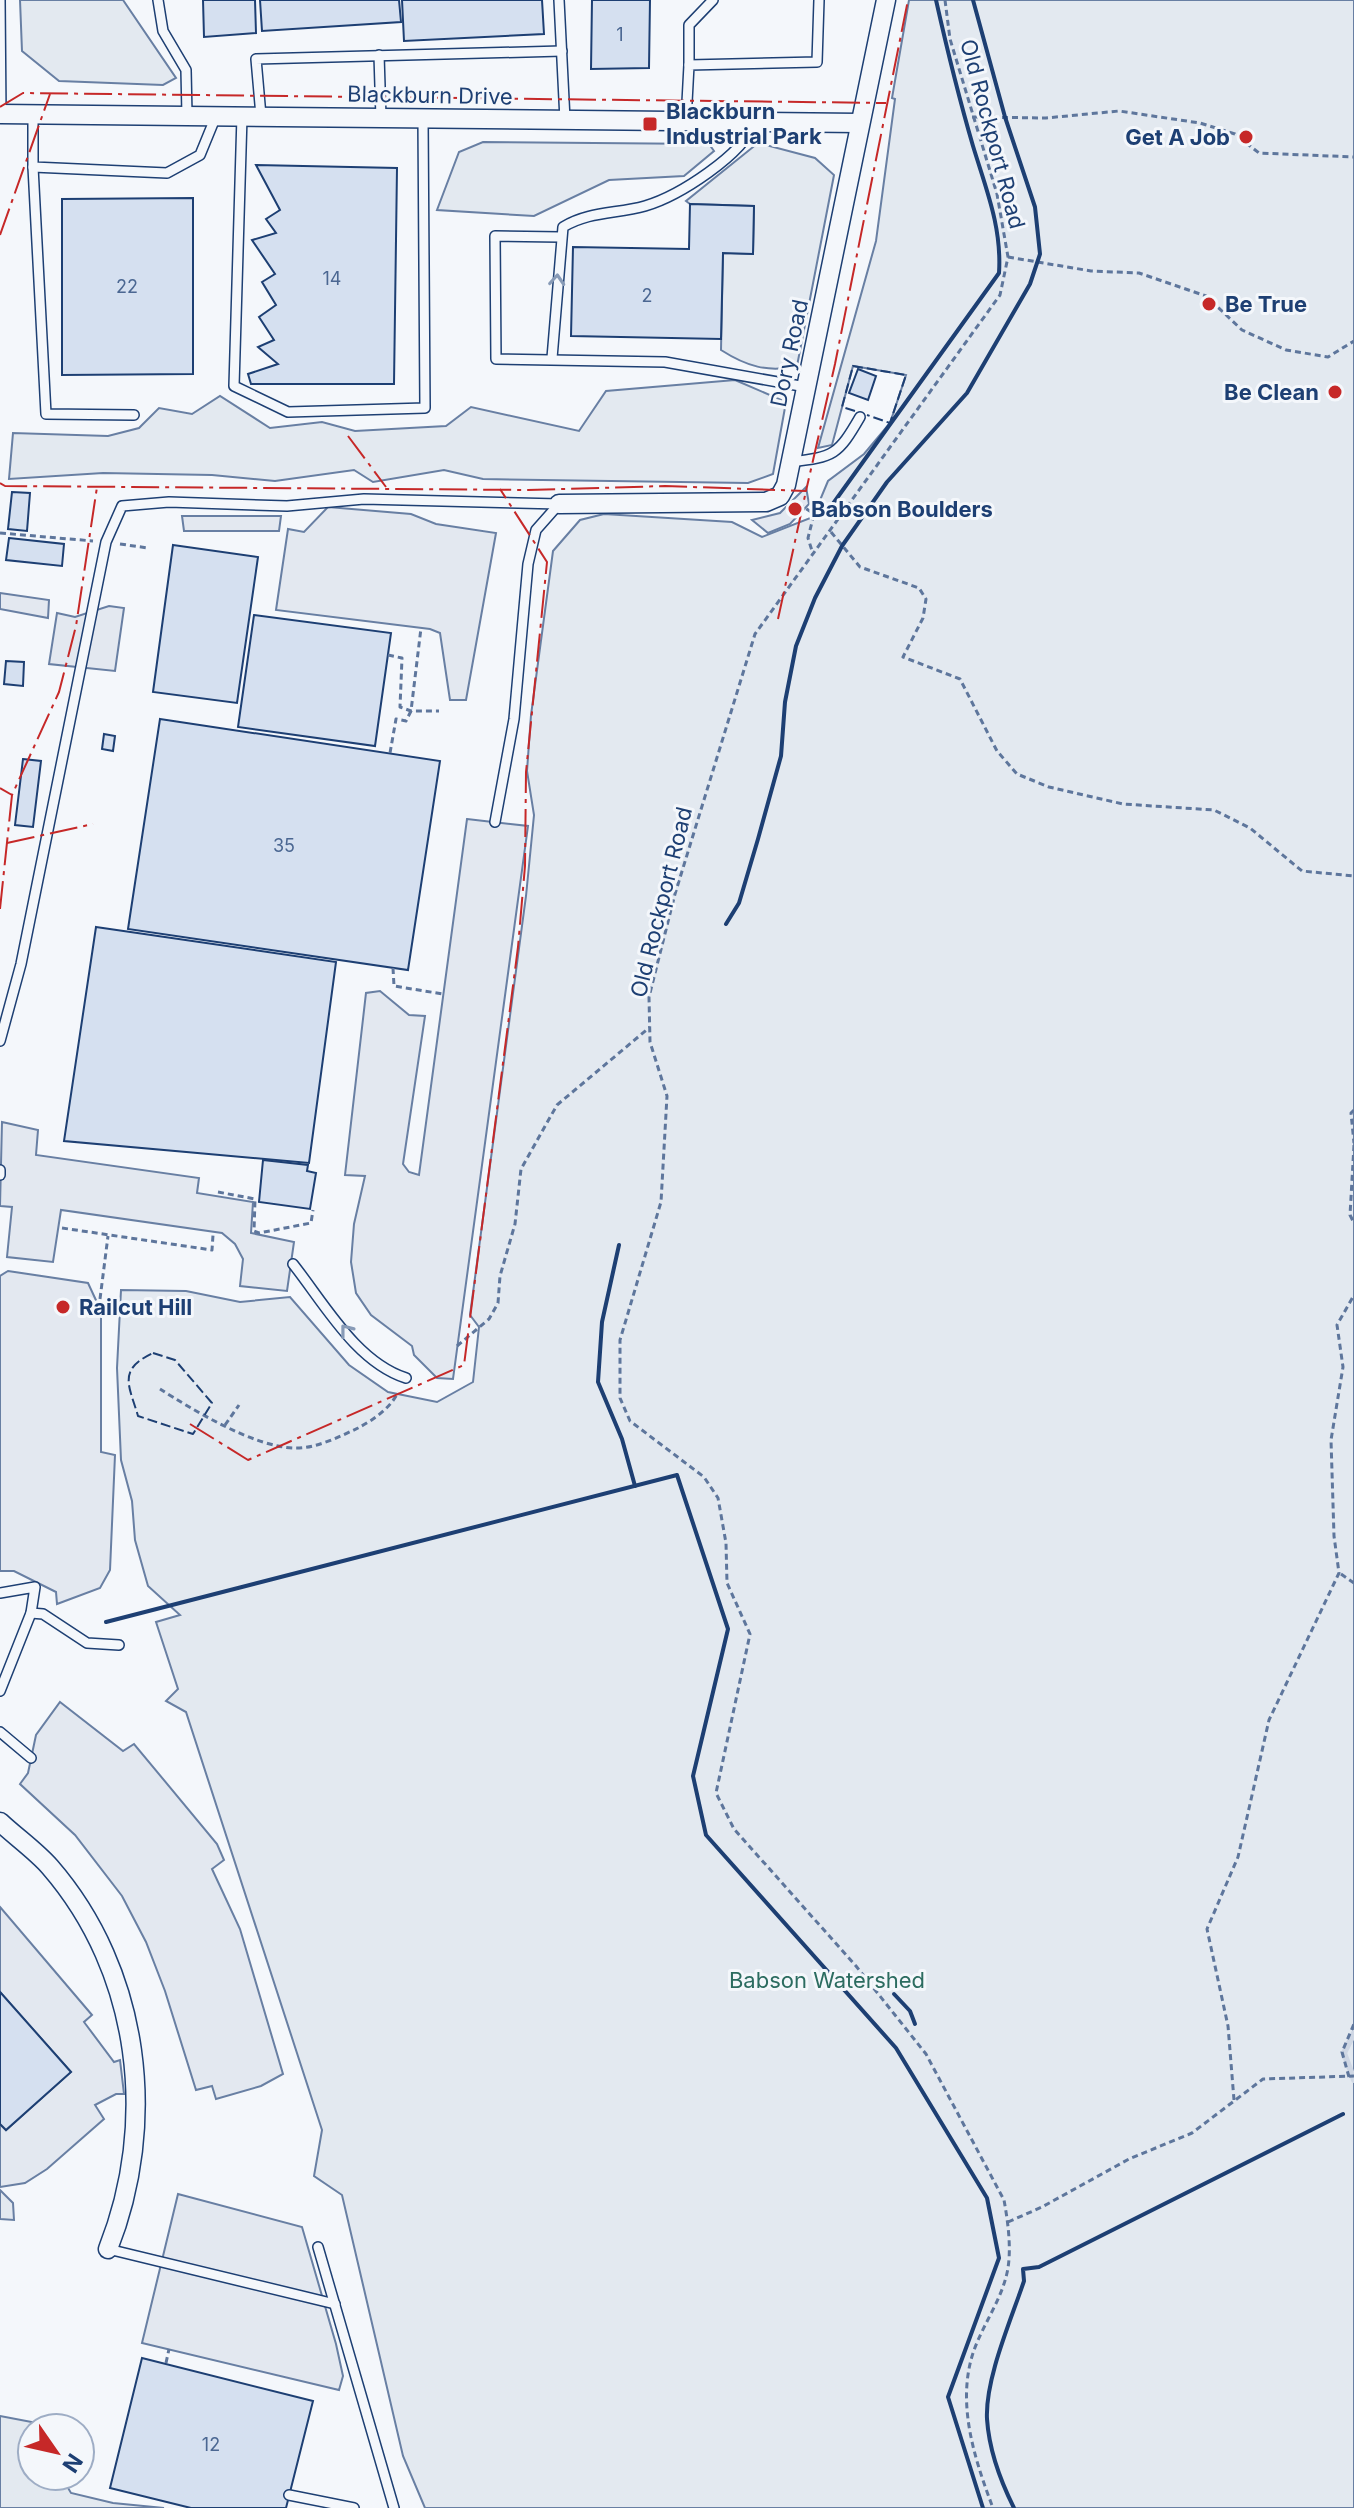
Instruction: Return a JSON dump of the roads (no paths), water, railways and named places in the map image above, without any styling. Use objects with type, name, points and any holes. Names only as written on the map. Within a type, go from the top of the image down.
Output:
[{"type":"street","name":"Dory Road","points":[[559,504],[657,502],[728,505],[766,502],[780,496],[791,462],[886,0]]},
{"type":"street","name":"Blackburn Drive","points":[[1,114],[860,123]]},
{"type":"street","points":[[0,1822],[50,1867],[92,1930],[119,1989],[138,2105],[125,2205],[108,2249]]},
{"type":"lane","points":[[0,0],[1,114]]},
{"type":"lane","points":[[158,0],[163,31],[186,70],[187,115]]},
{"type":"lane","points":[[559,0],[565,120]]},
{"type":"lane","points":[[686,121],[689,25],[713,0]]},
{"type":"lane","points":[[689,65],[817,62],[819,0]]},
{"type":"lane","points":[[423,119],[425,408],[288,412],[234,386],[256,59],[562,51]]},
{"type":"lane","points":[[379,55],[381,118]]},
{"type":"lane","points":[[33,114],[46,414],[134,415]]},
{"type":"lane","points":[[33,167],[167,173],[200,155],[216,116]]},
{"type":"lane","points":[[552,358],[563,227],[579,217],[636,208],[678,192],[749,139],[755,122]]},
{"type":"lane","points":[[560,237],[495,236],[496,359],[665,362],[806,387]]},
{"type":"lane","points":[[791,462],[828,458],[842,448],[860,417]]},
{"type":"lane","points":[[0,1041],[21,964],[106,542],[122,506],[169,502],[287,506],[364,499],[559,504]]},
{"type":"lane","points":[[495,822],[514,719],[528,564],[536,530],[559,504]]},
{"type":"lane","points":[[293,1264],[362,1351],[391,1373],[406,1378]]},
{"type":"lane","points":[[0,1593],[35,1587],[31,1613],[0,1691]]},
{"type":"lane","points":[[31,1613],[43,1614],[87,1643],[119,1645]]},
{"type":"lane","points":[[0,1732],[31,1758]]},
{"type":"lane","points":[[318,2247],[394,2508]]},
{"type":"lane","points":[[108,2249],[335,2304]]},
{"type":"lane","points":[[289,2495],[354,2508]]},
{"type":"waterway","points":[[1354,2033],[1344,2053],[1354,2080]]},
{"type":"place","name":"Blackburn Industrial Park","points":[[650,124]]},
{"type":"place","name":"Get A Job","points":[[1246,137]]},
{"type":"place","name":"Be True","points":[[1209,304]]},
{"type":"place","name":"Be Clean","points":[[1335,392]]},
{"type":"place","name":"Babson Boulders","points":[[795,509]]},
{"type":"place","name":"Railcut Hill","points":[[63,1307]]},
{"type":"park label","name":"Babson Watershed","points":[[827,1980]]}]
